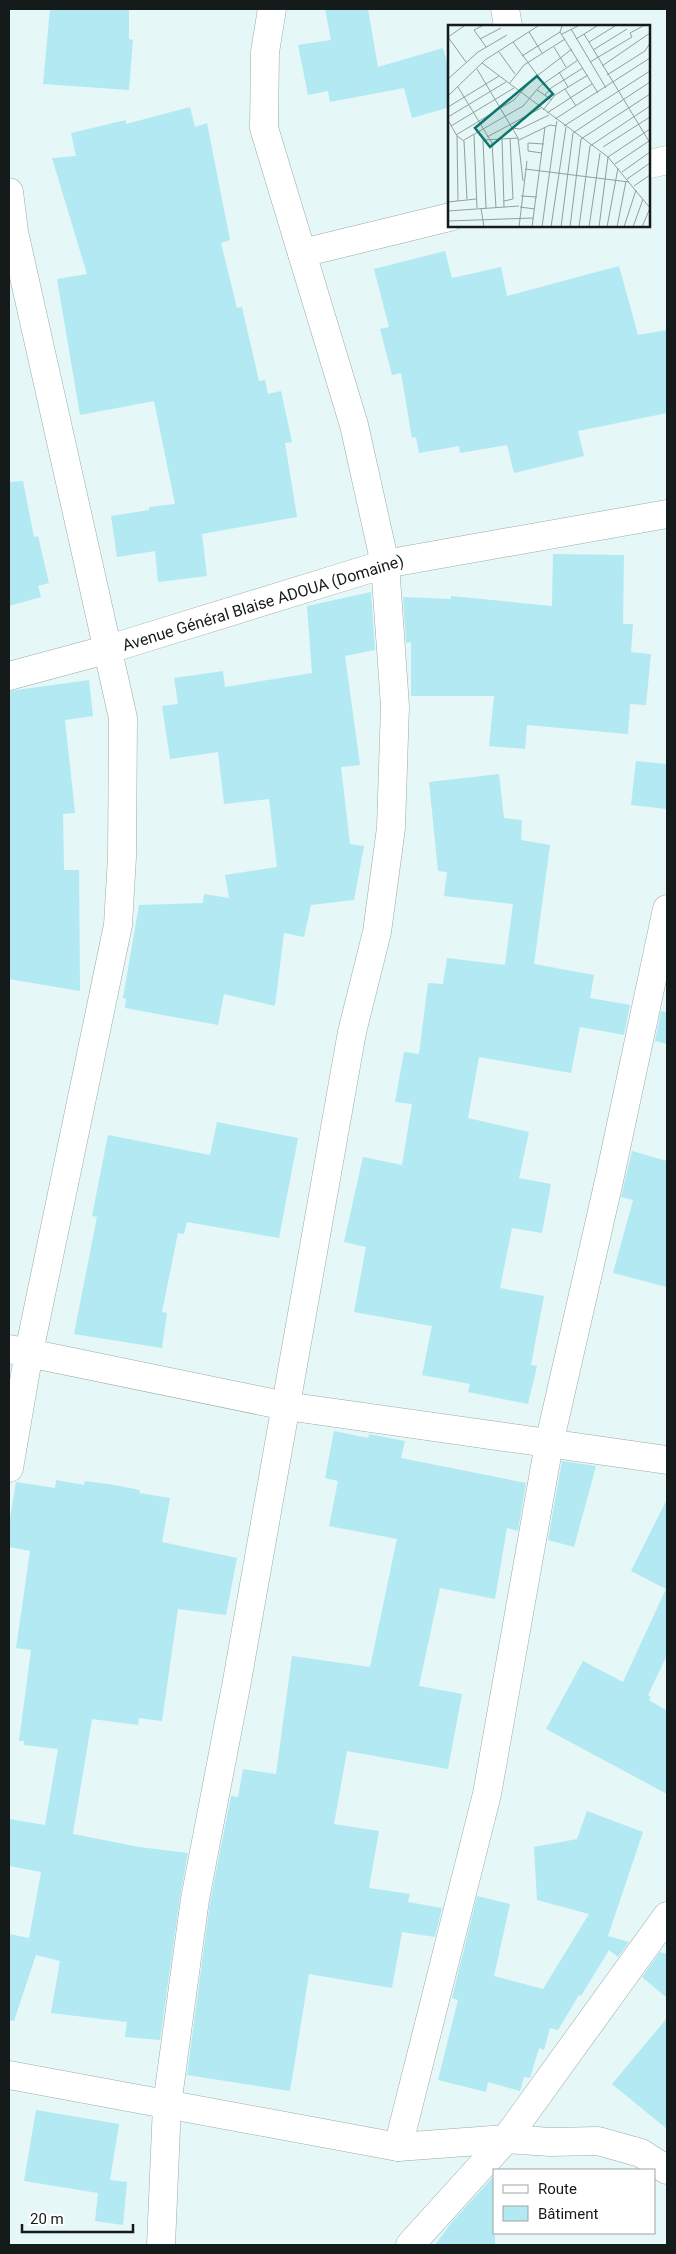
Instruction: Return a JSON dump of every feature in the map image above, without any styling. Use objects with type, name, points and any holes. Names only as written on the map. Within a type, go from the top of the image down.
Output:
[{"type":"street","points":[[161,2245],[167,2105],[195,1899],[237,1681],[352,1032],[377,932],[391,828],[395,706],[385,564],[354,425],[264,128],[265,52],[272,9]]},
{"type":"street","points":[[505,9],[508,25]]},
{"type":"street","points":[[651,164],[667,160]]},
{"type":"street","points":[[9,192],[14,232],[123,718],[122,857],[118,926],[19,1350],[9,1468]]},
{"type":"street","points":[[302,253],[448,217]]},
{"type":"street","name":"Avenue Général Blaise ADOUA (Domaine)","points":[[9,676],[109,649],[385,564],[667,514]]},
{"type":"street","points":[[398,2147],[487,1794],[549,1444],[609,1181],[667,909]]},
{"type":"street","points":[[19,1350],[286,1406],[667,1460]]},
{"type":"street","points":[[410,2245],[506,2139],[667,1916]]},
{"type":"street","points":[[9,2075],[398,2147],[506,2139],[551,2142],[598,2141],[641,2153],[667,2170]]},
{"type":"building","points":[[50,9],[129,9],[129,39],[133,40],[129,90],[43,84]]},
{"type":"building","points":[[325,9],[368,9],[378,67],[443,48],[448,65],[448,108],[412,118],[404,88],[330,102],[328,91],[308,95],[298,45],[331,40]]},
{"type":"building","points":[[190,107],[195,127],[207,123],[230,240],[221,243],[237,308],[242,307],[259,381],[265,380],[268,394],[281,391],[292,442],[285,443],[297,517],[202,534],[207,576],[158,582],[155,551],[117,557],[111,516],[149,510],[149,507],[175,504],[154,401],[80,415],[57,279],[87,274],[52,158],[76,156],[71,133],[126,120],[126,124]]},
{"type":"building","points":[[445,251],[452,278],[501,267],[507,296],[619,266],[638,335],[667,330],[667,413],[578,431],[584,456],[514,473],[507,445],[460,453],[459,446],[419,453],[416,437],[412,438],[401,373],[392,375],[380,329],[389,327],[374,269]]},
{"type":"building","points":[[23,481],[34,537],[38,536],[49,583],[38,586],[41,597],[9,606],[9,482]]},
{"type":"building","points":[[553,554],[624,555],[623,624],[633,624],[631,652],[651,654],[646,705],[630,704],[628,734],[527,725],[525,749],[489,746],[494,696],[411,696],[411,642],[406,643],[403,597],[451,599],[451,596],[552,606]]},
{"type":"building","points":[[371,592],[375,650],[345,656],[360,765],[341,767],[350,844],[364,846],[354,900],[311,905],[304,937],[284,933],[275,1006],[224,994],[218,1025],[125,1008],[126,999],[123,998],[139,905],[203,903],[204,894],[229,898],[225,875],[277,867],[269,799],[224,804],[218,752],[170,759],[162,706],[178,704],[174,678],[223,671],[225,687],[312,673],[307,606]]},
{"type":"building","points":[[89,680],[93,716],[65,720],[75,813],[63,814],[64,870],[79,870],[80,991],[9,979],[9,691]]},
{"type":"building","points":[[636,761],[667,764],[667,809],[631,805]]},
{"type":"building","points":[[499,774],[504,818],[522,820],[521,840],[550,845],[534,964],[594,975],[590,998],[630,1005],[624,1035],[580,1027],[571,1073],[479,1057],[468,1118],[529,1132],[519,1178],[551,1184],[542,1233],[512,1228],[500,1288],[544,1296],[531,1365],[537,1366],[528,1404],[468,1392],[470,1384],[422,1375],[432,1326],[354,1312],[366,1247],[344,1242],[363,1157],[402,1165],[412,1104],[395,1102],[404,1052],[419,1054],[428,983],[443,984],[447,958],[505,965],[513,904],[444,896],[447,872],[438,871],[429,782]]},
{"type":"building","points":[[661,1011],[667,1012],[667,1044],[655,1041]]},
{"type":"building","points":[[217,1122],[298,1138],[279,1238],[187,1222],[184,1234],[178,1233],[162,1312],[167,1313],[162,1348],[74,1334],[97,1217],[92,1216],[108,1135],[210,1155]]},
{"type":"building","points":[[632,1151],[667,1161],[667,1287],[613,1273],[633,1200],[621,1197]]},
{"type":"building","points":[[334,1431],[368,1438],[369,1434],[405,1441],[401,1458],[526,1483],[518,1531],[507,1528],[495,1599],[440,1588],[419,1686],[462,1694],[448,1769],[347,1751],[334,1824],[379,1831],[369,1888],[410,1894],[408,1902],[442,1908],[435,1937],[402,1932],[392,1988],[309,1974],[290,2091],[187,2075],[210,1902],[231,1796],[238,1797],[243,1769],[276,1774],[292,1656],[370,1667],[397,1539],[329,1526],[338,1481],[325,1478]]},
{"type":"building","points":[[562,1461],[596,1466],[574,1547],[548,1540]]},
{"type":"building","points":[[56,1480],[84,1485],[85,1481],[114,1485],[140,1490],[139,1493],[170,1498],[162,1542],[237,1558],[226,1615],[178,1609],[162,1721],[139,1718],[138,1725],[92,1719],[74,1827],[73,1834],[139,1847],[188,1853],[160,2040],[125,2037],[127,2022],[51,2013],[60,1961],[36,1955],[14,2021],[9,2020],[9,1934],[29,1938],[41,1872],[9,1866],[9,1819],[45,1825],[58,1749],[24,1745],[24,1741],[19,1741],[31,1650],[16,1648],[30,1551],[9,1547],[9,1524],[16,1482],[55,1488]]},
{"type":"building","points":[[667,1499],[667,1655],[648,1695],[651,1697],[649,1700],[667,1711],[667,1794],[546,1729],[583,1661],[623,1682],[666,1589],[631,1571]]},
{"type":"building","points":[[587,1811],[643,1832],[608,1936],[629,1942],[618,1957],[609,1950],[558,2030],[550,2028],[544,2050],[539,2048],[530,2078],[524,2077],[520,2091],[488,2082],[486,2092],[438,2080],[458,2000],[452,1998],[477,1896],[510,1904],[494,1976],[543,1989],[589,1914],[537,1900],[534,1847],[577,1839]]},
{"type":"building","points":[[660,1952],[667,1954],[667,1998],[642,1977]]},
{"type":"building","points":[[667,2018],[667,2129],[612,2084]]},
{"type":"building","points":[[36,2110],[119,2124],[110,2180],[127,2182],[123,2225],[95,2221],[98,2193],[24,2181]]},
{"type":"building","points":[[493,2177],[493,2234],[495,2234],[495,2245],[435,2245],[451,2223]]}]
